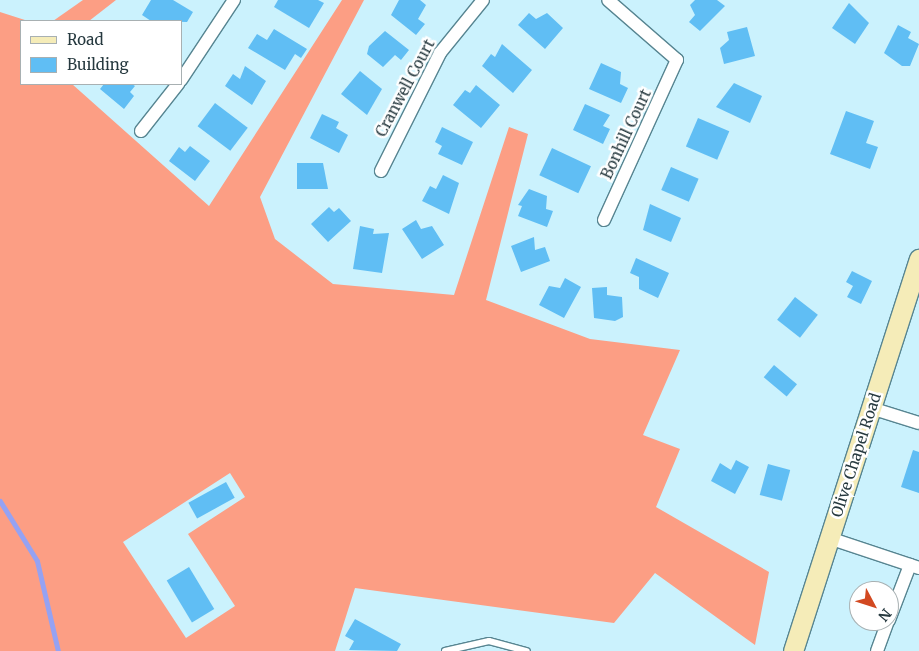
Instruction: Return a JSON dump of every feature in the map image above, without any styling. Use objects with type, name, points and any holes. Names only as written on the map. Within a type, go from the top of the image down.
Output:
[{"type":"main road","name":"Olive Chapel Road","points":[[793,651],[919,259]]},
{"type":"street","points":[[182,78],[234,0]]},
{"type":"street","name":"Cranwell Court","points":[[381,171],[440,53],[483,0]]},
{"type":"street","name":"Bonhill Court","points":[[604,220],[677,60],[608,0]]},
{"type":"street","points":[[141,131],[177,85]]},
{"type":"street","points":[[871,408],[919,423]]},
{"type":"street","points":[[829,538],[915,567],[899,600]]},
{"type":"street","points":[[877,651],[885,631]]},
{"type":"lane","points":[[445,651],[489,641],[527,651]]},
{"type":"shaded area","points":[[83,0],[116,0],[90,20],[54,20]]},
{"type":"shaded area","points":[[342,0],[364,0],[260,197],[275,239],[333,284],[454,295],[509,127],[528,134],[486,300],[590,339],[680,350],[643,435],[680,449],[656,507],[769,572],[755,645],[655,573],[614,623],[355,588],[335,651],[0,651],[0,12],[25,20],[20,20],[20,85],[73,85],[209,206]],"holes":[[[230,473],[245,497],[188,534],[235,606],[186,638],[123,542]]]},
{"type":"building","points":[[151,0],[173,0],[193,12],[187,22],[182,22],[182,20],[150,20],[142,15]]},
{"type":"building","points":[[278,0],[318,0],[324,3],[309,28],[274,7]]},
{"type":"building","points":[[399,0],[420,0],[426,5],[418,19],[425,24],[416,35],[391,15]]},
{"type":"building","points":[[695,0],[717,0],[725,6],[700,31],[689,22],[695,15],[690,5]]},
{"type":"building","points":[[849,3],[869,23],[855,44],[832,28]]},
{"type":"building","points":[[529,13],[536,19],[547,13],[563,28],[545,49],[518,25]]},
{"type":"building","points":[[898,25],[911,32],[908,38],[919,44],[910,66],[902,66],[884,53]]},
{"type":"building","points":[[747,27],[755,56],[724,64],[720,48],[729,40],[727,32]]},
{"type":"building","points":[[274,29],[307,49],[301,58],[295,54],[285,70],[248,48],[257,34],[267,40]]},
{"type":"building","points":[[385,31],[409,50],[401,60],[395,55],[383,67],[367,54],[369,46]]},
{"type":"building","points":[[502,44],[532,70],[513,93],[482,66],[491,54],[495,57]]},
{"type":"building","points":[[601,63],[621,72],[620,84],[628,88],[621,103],[589,89]]},
{"type":"building","points":[[245,66],[266,81],[252,105],[225,86],[233,74],[240,79]]},
{"type":"building","points":[[360,71],[382,89],[367,115],[341,94]]},
{"type":"building","points":[[734,83],[762,96],[750,123],[716,107]]},
{"type":"building","points":[[103,85],[135,86],[130,92],[134,96],[124,109],[100,89]]},
{"type":"building","points":[[476,85],[500,105],[481,128],[453,105],[465,90],[470,93]]},
{"type":"building","points":[[215,103],[248,128],[230,151],[198,126]]},
{"type":"building","points":[[585,104],[610,115],[603,126],[610,129],[603,144],[573,130]]},
{"type":"building","points":[[846,111],[874,121],[866,143],[878,147],[870,169],[830,154]]},
{"type":"building","points":[[322,114],[339,122],[336,128],[348,135],[339,153],[310,138]]},
{"type":"building","points":[[698,118],[729,131],[717,160],[686,147]]},
{"type":"building","points":[[442,127],[473,142],[462,165],[438,154],[442,146],[435,142]]},
{"type":"building","points":[[190,146],[210,161],[195,181],[169,161],[179,147],[185,152]]},
{"type":"building","points":[[552,148],[591,166],[578,193],[539,175]]},
{"type":"building","points":[[297,163],[323,163],[328,189],[297,189]]},
{"type":"building","points":[[671,167],[699,179],[689,202],[661,190]]},
{"type":"building","points":[[443,175],[459,183],[449,214],[422,201],[430,186],[436,189]]},
{"type":"building","points":[[529,189],[547,196],[546,209],[553,211],[547,227],[518,216],[522,206],[518,205]]},
{"type":"building","points":[[650,204],[681,218],[671,242],[643,230]]},
{"type":"building","points":[[329,207],[334,212],[339,208],[351,221],[328,242],[311,224]]},
{"type":"building","points":[[416,220],[421,229],[432,226],[444,245],[422,259],[402,229]]},
{"type":"building","points":[[360,226],[374,229],[373,234],[389,233],[382,273],[353,269]]},
{"type":"building","points":[[534,237],[535,250],[545,247],[550,261],[521,272],[511,246]]},
{"type":"building","points":[[636,258],[669,273],[658,298],[639,289],[639,277],[630,273]]},
{"type":"building","points":[[852,271],[872,281],[861,304],[847,297],[853,286],[846,282]]},
{"type":"building","points":[[565,278],[581,287],[564,318],[539,305],[549,286],[560,288]]},
{"type":"building","points":[[607,287],[607,295],[622,297],[623,317],[615,321],[594,318],[592,288]]},
{"type":"building","points":[[795,297],[818,315],[800,338],[777,320]]},
{"type":"building","points":[[774,365],[797,384],[787,397],[764,377]]},
{"type":"building","points":[[913,450],[919,452],[919,493],[901,487]]},
{"type":"building","points":[[736,460],[749,467],[735,494],[711,481],[720,463],[731,470]]},
{"type":"building","points":[[768,464],[790,470],[782,501],[760,495]]},
{"type":"building","points":[[226,482],[235,498],[197,519],[188,503]]},
{"type":"building","points":[[189,567],[214,609],[192,622],[167,580]]},
{"type":"building","points":[[355,619],[401,644],[397,651],[349,650],[354,641],[345,636]]},
{"type":"waterway","points":[[0,501],[37,561],[58,651]]}]
